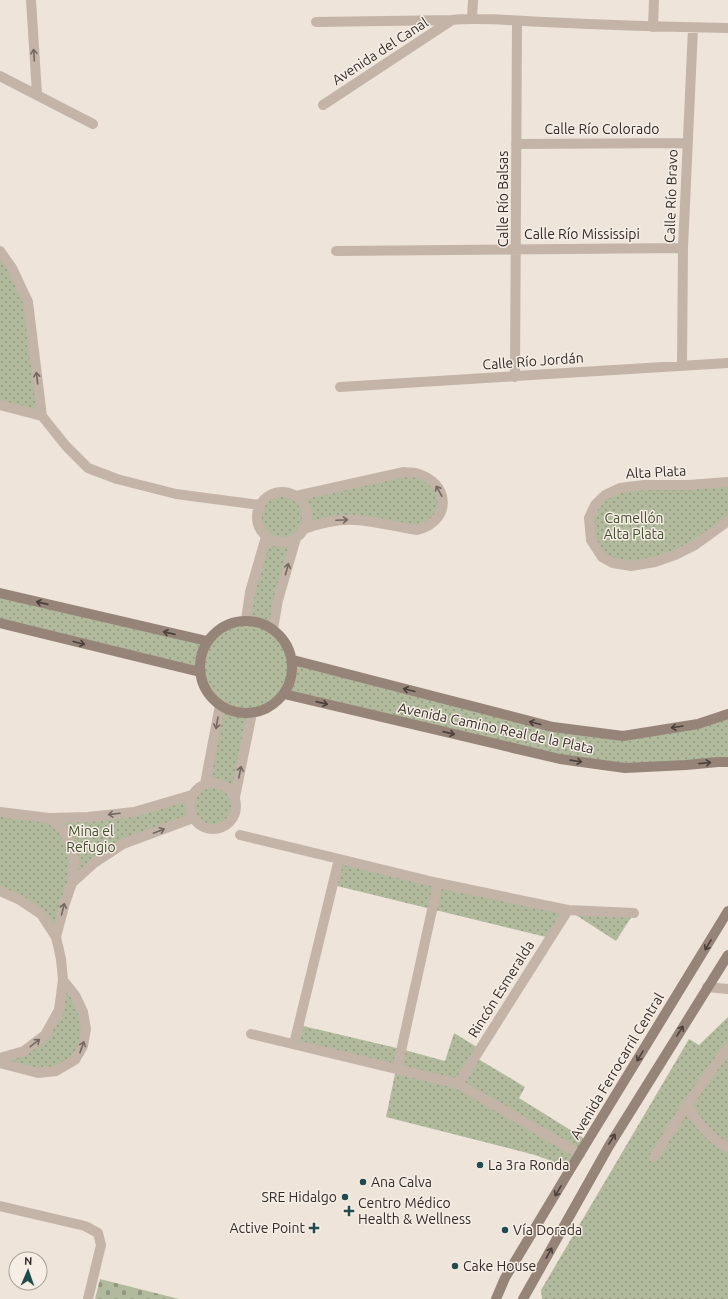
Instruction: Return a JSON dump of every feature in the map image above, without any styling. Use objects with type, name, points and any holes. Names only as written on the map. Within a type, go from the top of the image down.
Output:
[{"type":"main road","points":[[0,592],[207,641]]},
{"type":"main road","points":[[246,620],[260,622],[273,628],[284,639],[291,652],[293,660],[291,681],[284,694],[268,708],[252,713],[242,713],[227,709],[220,705],[204,687],[200,672],[201,656],[207,641],[224,626],[246,620]]},
{"type":"main road","points":[[0,624],[200,672]]},
{"type":"main road","name":"Avenida Camino Real de la Plata","points":[[293,660],[553,727],[623,736],[698,724],[728,714]]},
{"type":"main road","name":"Avenida Camino Real de la Plata","points":[[284,694],[560,759],[625,768],[728,762]]},
{"type":"main road","name":"Avenida Ferrocarril Central","points":[[496,1299],[505,1278],[728,911]]},
{"type":"main road","points":[[523,1299],[608,1146],[728,955]]},
{"type":"street","points":[[31,0],[37,94]]},
{"type":"street","points":[[472,18],[473,0]]},
{"type":"street","points":[[653,27],[654,0]]},
{"type":"street","name":"Avenida del Canal","points":[[316,22],[452,20],[472,18],[653,27],[728,28]]},
{"type":"street","name":"Avenida del Canal","points":[[323,105],[452,20]]},
{"type":"street","name":"Calle Río Balsas","points":[[515,377],[517,249],[517,21]]},
{"type":"street","name":"Calle Río Bravo","points":[[682,366],[683,248],[693,28]]},
{"type":"street","points":[[0,76],[93,124]]},
{"type":"street","name":"Calle Río Colorado","points":[[516,144],[688,143]]},
{"type":"street","name":"Calle Río Mississipi","points":[[336,251],[683,248]]},
{"type":"street","points":[[0,252],[12,268],[28,302],[42,416],[66,446],[88,468],[117,480],[176,494],[260,505]]},
{"type":"street","name":"Calle Río Jordán","points":[[340,386],[515,377],[728,363]]},
{"type":"street","points":[[0,405],[42,416]]},
{"type":"street","points":[[296,496],[404,472],[416,473],[429,479],[438,487],[442,494],[442,510],[438,517],[426,527],[417,530],[356,520],[338,520],[321,523],[304,529]]},
{"type":"street","name":"Alta Plata","points":[[728,482],[688,485],[644,485],[620,488],[605,495],[595,505],[589,518],[590,540],[602,557],[613,563],[631,566],[655,562],[675,555],[695,545],[728,521]]},
{"type":"street","points":[[280,492],[296,496],[306,509],[307,517],[302,533],[288,542],[280,542],[266,537],[260,529],[257,521],[257,513],[260,505],[272,494],[280,492]]},
{"type":"street","points":[[246,620],[250,592],[266,537]]},
{"type":"street","points":[[273,628],[278,600],[296,538]]},
{"type":"street","points":[[205,784],[220,705]]},
{"type":"street","points":[[235,797],[252,713]]},
{"type":"street","points":[[212,782],[226,786],[235,797],[237,804],[236,812],[229,823],[220,828],[205,828],[198,824],[190,811],[192,795],[195,790],[205,784],[212,782]]},
{"type":"street","points":[[0,812],[49,818],[88,817],[134,812],[192,795]]},
{"type":"street","points":[[49,818],[63,829],[71,846],[74,861],[72,883],[56,936]]},
{"type":"street","points":[[72,883],[94,863],[123,844],[193,818]]},
{"type":"street","points":[[240,835],[438,883],[568,910],[634,913]]},
{"type":"street","points":[[294,1044],[339,859]]},
{"type":"street","points":[[396,1069],[438,883]]},
{"type":"street","points":[[0,891],[20,900],[41,914],[56,936],[61,959],[63,980],[59,1010],[45,1035],[24,1052],[0,1058]]},
{"type":"street","name":"Rincón Esmeralda","points":[[458,1084],[568,910]]},
{"type":"street","points":[[0,1063],[38,1073],[56,1071],[75,1060],[83,1046],[86,1029],[83,1012],[75,995],[63,980]]},
{"type":"street","points":[[707,987],[728,988]]},
{"type":"street","points":[[251,1034],[458,1084],[580,1154]]},
{"type":"street","points":[[654,1157],[687,1105],[728,1048]]},
{"type":"street","points":[[687,1105],[695,1118],[706,1131],[728,1148]]},
{"type":"street","points":[[0,1206],[85,1226],[98,1233],[101,1245],[88,1299]]},
{"type":"green space","points":[[0,251],[28,302],[42,416],[0,405]]},
{"type":"green space","name":"Mina el Refugio","points":[[403,472],[429,479],[443,502],[426,527],[356,520],[302,533],[296,538],[273,628],[280,635],[290,650],[293,660],[553,727],[623,736],[728,714],[728,762],[625,768],[560,759],[284,694],[270,706],[252,713],[235,797],[236,807],[230,822],[217,828],[209,828],[193,818],[123,844],[72,883],[56,937],[41,914],[0,891],[0,812],[88,817],[192,795],[195,790],[205,784],[220,705],[212,698],[207,690],[200,672],[0,623],[0,593],[207,641],[216,632],[224,627],[246,620],[266,537],[257,524],[258,511],[264,500],[275,493],[283,492],[296,496]]},
{"type":"green space","name":"Camellón Alta Plata","points":[[728,482],[728,521],[655,562],[613,563],[591,540],[595,505],[620,488]]},
{"type":"green space","points":[[339,859],[568,910],[550,938],[333,885]]},
{"type":"green space","points":[[568,910],[634,913],[616,941]]},
{"type":"green space","points":[[63,980],[86,1029],[75,1060],[38,1073],[0,1058],[45,1035],[59,1010]]},
{"type":"green space","points":[[728,1017],[728,1299],[542,1299],[541,1290],[689,1039],[699,1045]]},
{"type":"green space","points":[[299,1025],[445,1061],[454,1033],[480,1049],[475,1057],[525,1087],[519,1098],[588,1141],[571,1168],[535,1155],[386,1117],[396,1069],[294,1044]]},
{"type":"green space","points":[[100,1279],[179,1299],[95,1299]]},
{"type":"place","name":"La 3ra Ronda","points":[[480,1165]]},
{"type":"place","name":"Ana Calva","points":[[363,1182]]},
{"type":"place","name":"SRE Hidalgo","points":[[345,1197]]},
{"type":"place","name":"Centro Médico Health & Wellness","points":[[349,1211]]},
{"type":"place","name":"Active Point","points":[[314,1228]]},
{"type":"place","name":"Vía Dorada","points":[[505,1230]]},
{"type":"place","name":"Cake House","points":[[455,1266]]}]
